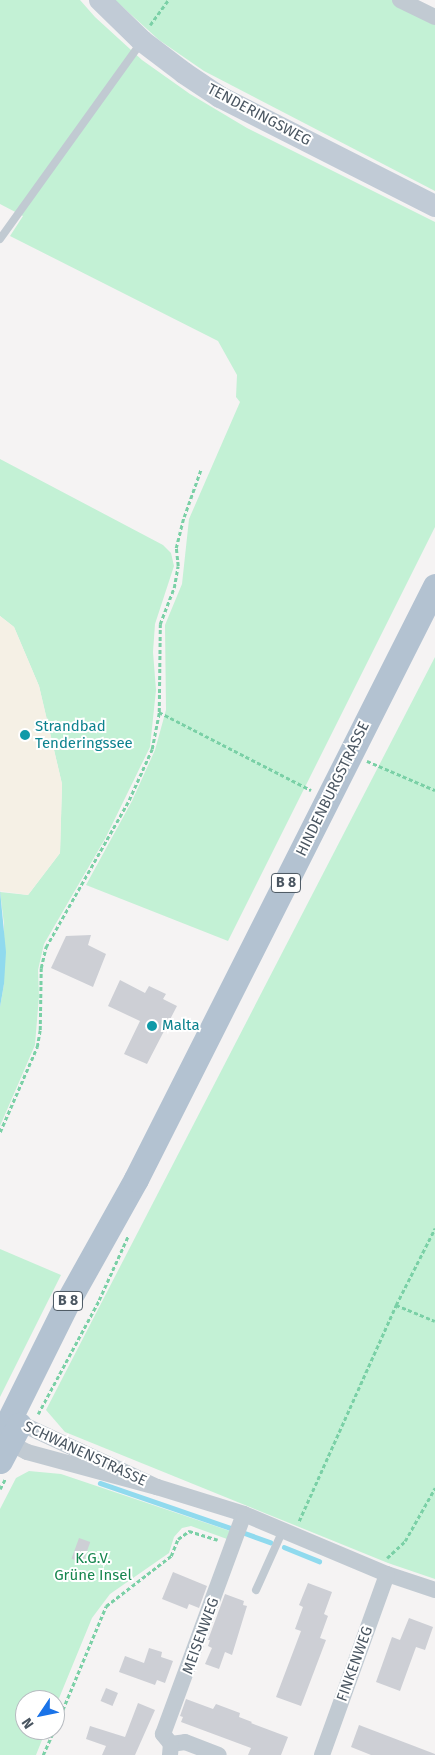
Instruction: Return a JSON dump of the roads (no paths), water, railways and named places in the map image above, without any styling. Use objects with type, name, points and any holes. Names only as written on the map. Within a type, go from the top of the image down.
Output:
[{"type":"main road","name":"HINDENBURGSTRASSE","points":[[7,1438],[69,1299],[136,1179],[435,586]]},
{"type":"street","name":"TENDERINGSWEG","points":[[100,0],[142,41],[184,73],[220,96],[435,206]]},
{"type":"street","points":[[400,0],[435,17]]},
{"type":"street","name":"SCHWANENSTRASSE","points":[[7,1438],[27,1452],[156,1487]]},
{"type":"street","name":"SCHWANENSTRASSE","points":[[7,1438],[244,1514],[387,1574],[435,1590]]},
{"type":"street","name":"MEISENWEG","points":[[170,1750],[163,1734],[244,1514]]},
{"type":"street","name":"FINKENWEG","points":[[322,1755],[387,1574]]},
{"type":"street","points":[[170,1750],[185,1742],[219,1755]]},
{"type":"lane","points":[[0,239],[132,52],[142,41]]},
{"type":"lane","points":[[256,1590],[288,1532]]},
{"type":"water","points":[[0,891],[6,952],[0,1007]]},
{"type":"waterway","points":[[100,1483],[231,1528]]},
{"type":"waterway","points":[[242,1532],[270,1542]]},
{"type":"waterway","points":[[284,1547],[319,1561]]},
{"type":"place","name":"Strandbad Tenderingssee","points":[[25,735]]},
{"type":"place","name":"Malta","points":[[152,1026]]},
{"type":"park label","name":"K.G.V. Grüne Insel","points":[[93,1566]]}]
